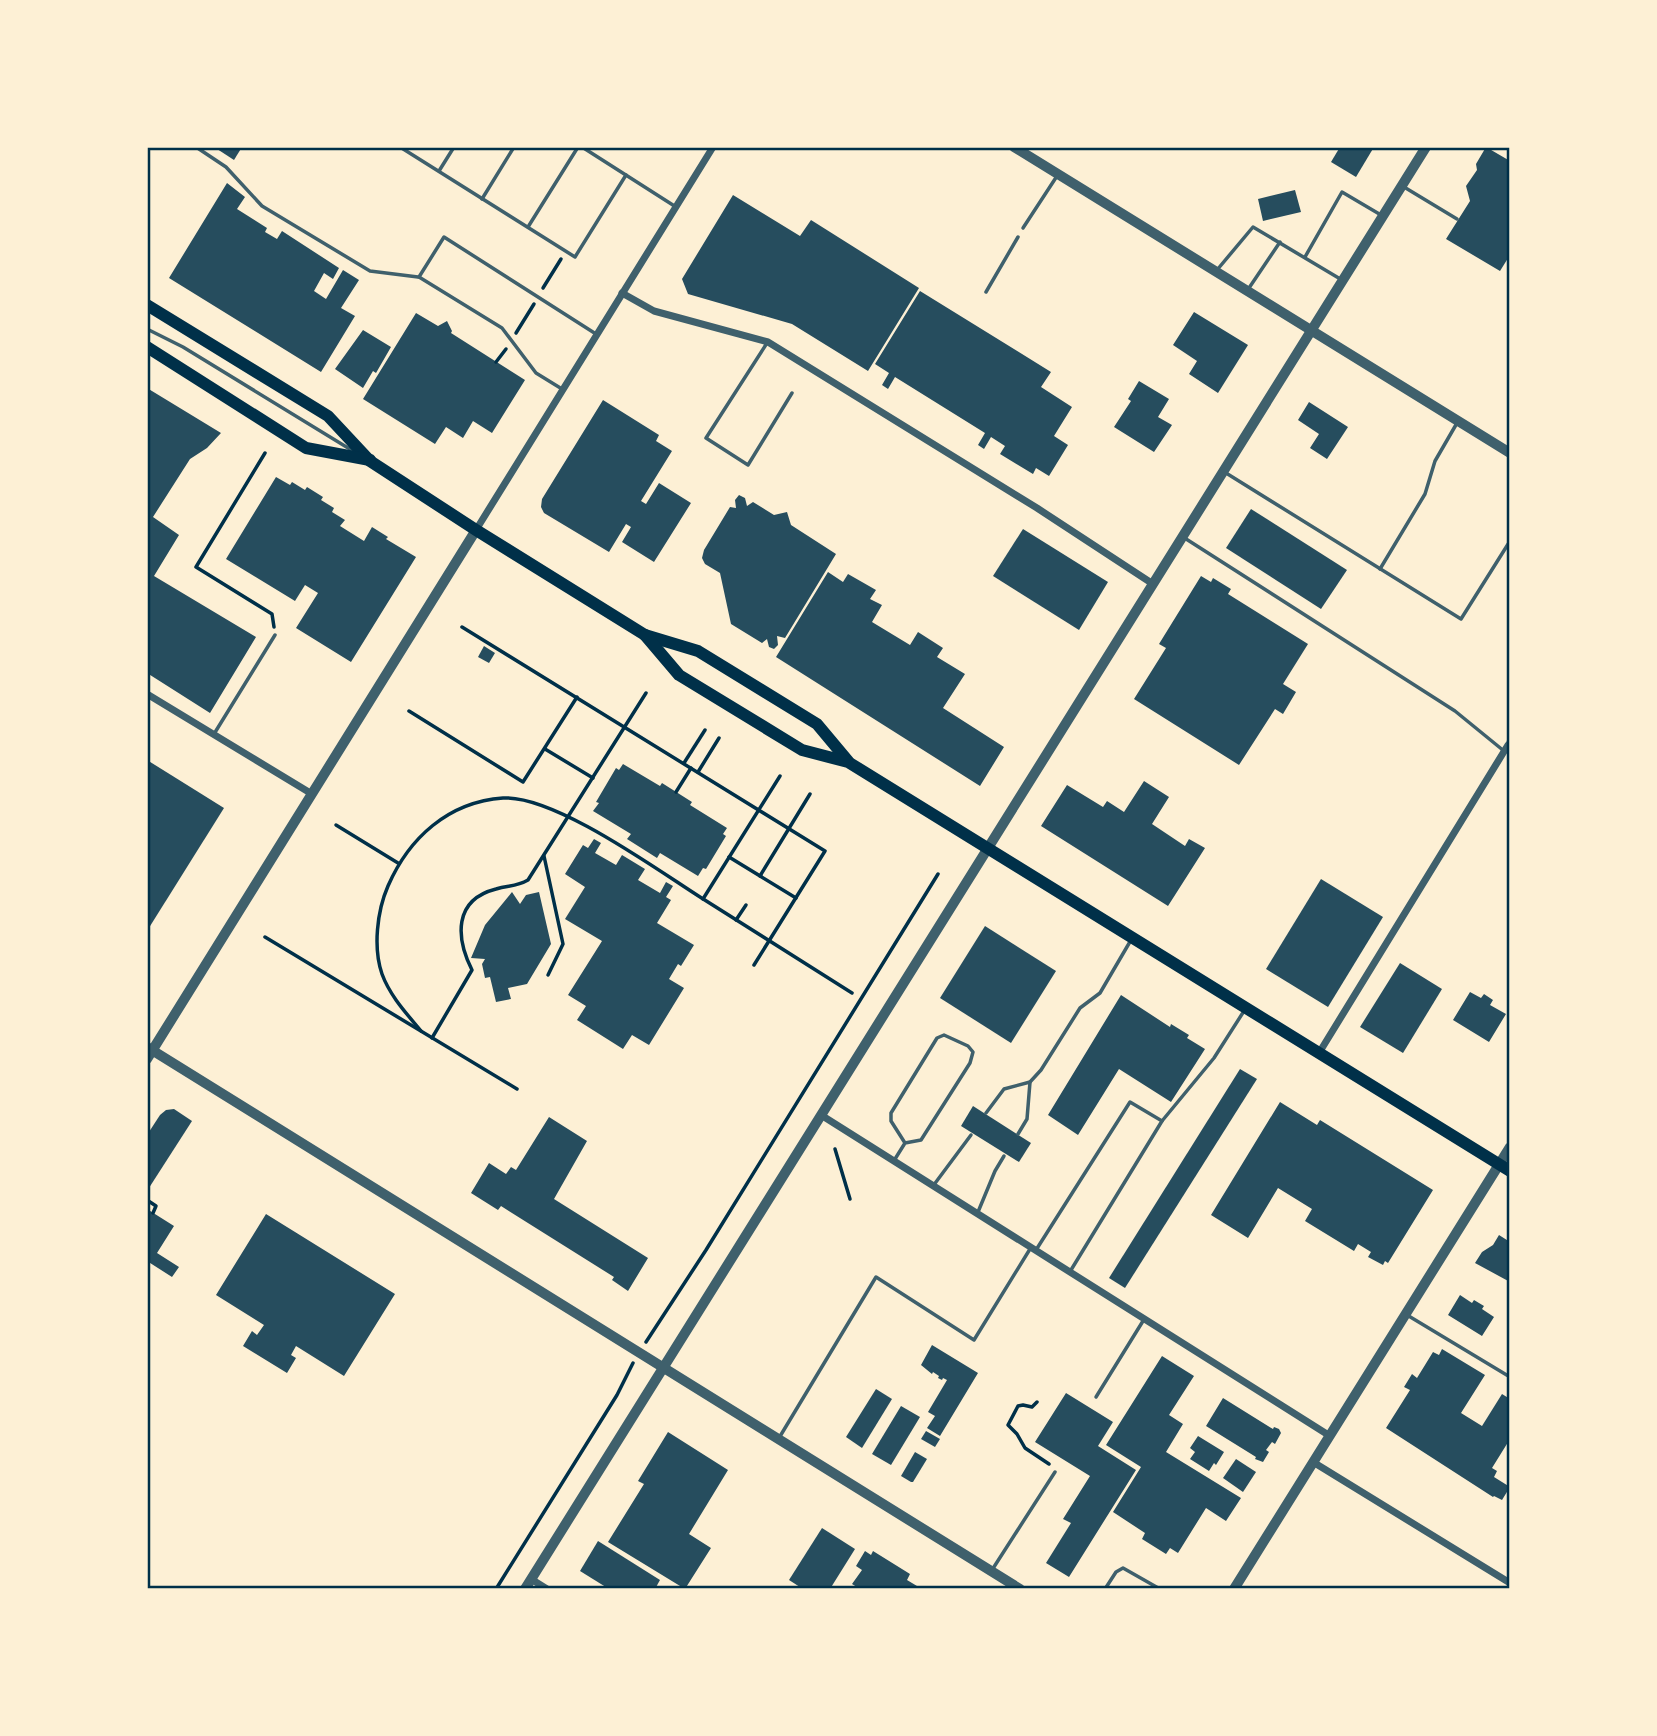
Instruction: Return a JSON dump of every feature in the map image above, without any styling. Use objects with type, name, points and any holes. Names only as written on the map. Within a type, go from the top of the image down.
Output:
[{"type":"main road","points":[[147,304],[328,416],[370,461],[476,530],[645,635],[698,651],[817,724],[848,762]]},
{"type":"main road","points":[[147,347],[306,448],[370,461]]},
{"type":"main road","points":[[645,635],[679,675],[803,750],[848,762],[1505,1168]]},
{"type":"street","points":[[1014,147],[1510,453]]},
{"type":"street","points":[[525,1589],[1426,147]]},
{"type":"street","points":[[712,149],[149,1053],[1020,1589]]},
{"type":"street","points":[[622,293],[659,313],[768,342],[1030,504],[1153,584]]},
{"type":"street","points":[[147,694],[312,794]]},
{"type":"street","points":[[1320,1054],[1506,748]]},
{"type":"street","points":[[821,1115],[1329,1436]]},
{"type":"street","points":[[1234,1589],[1405,1314],[1505,1168],[1510,1147]]},
{"type":"street","points":[[1313,1462],[1510,1583]]},
{"type":"street","points":[[531,1579],[547,1589]]},
{"type":"lane","points":[[196,147],[226,167],[262,206],[370,271],[419,277],[502,328],[536,373],[562,389]]},
{"type":"lane","points":[[400,147],[575,257],[626,175]]},
{"type":"lane","points":[[439,171],[454,147]]},
{"type":"lane","points":[[482,199],[514,147]]},
{"type":"lane","points":[[528,227],[580,147],[676,207]]},
{"type":"lane","points":[[701,147],[712,149]]},
{"type":"lane","points":[[1024,228],[1058,174]]},
{"type":"lane","points":[[1402,186],[1457,219]]},
{"type":"lane","points":[[1305,257],[1342,192],[1383,216]]},
{"type":"lane","points":[[1216,271],[1253,227],[1344,281]]},
{"type":"lane","points":[[419,277],[444,237],[596,334]]},
{"type":"lane","points":[[986,292],[1018,237]]},
{"type":"lane","points":[[1248,290],[1280,242]]},
{"type":"lane","points":[[147,330],[183,347],[370,461]]},
{"type":"lane","points":[[768,342],[706,438],[748,465],[792,393]]},
{"type":"lane","points":[[1380,569],[1425,494],[1435,461],[1458,421]]},
{"type":"lane","points":[[1223,471],[1461,619],[1510,541]]},
{"type":"lane","points":[[1182,537],[1455,711],[1506,748],[1510,730]]},
{"type":"lane","points":[[213,736],[275,635]]},
{"type":"lane","points":[[986,1113],[1004,1089],[1030,1082],[1041,1070],[1080,1008],[1102,989],[1132,938]]},
{"type":"lane","points":[[1070,1272],[1162,1121],[1214,1058],[1246,1008]]},
{"type":"lane","points":[[894,1161],[905,1143],[921,1140],[970,1063],[973,1052],[968,1046],[944,1034],[937,1038],[891,1113],[891,1122],[905,1143]]},
{"type":"lane","points":[[1018,1134],[1027,1119],[1030,1082]]},
{"type":"lane","points":[[778,1440],[876,1277],[974,1340],[1130,1102],[1162,1121]]},
{"type":"lane","points":[[933,1186],[971,1135]]},
{"type":"lane","points":[[977,1214],[1004,1156]]},
{"type":"lane","points":[[1405,1314],[1510,1377]]},
{"type":"lane","points":[[1096,1397],[1144,1319]]},
{"type":"lane","points":[[991,1572],[1055,1472]]},
{"type":"lane","points":[[1105,1589],[1116,1572],[1122,1568],[1160,1589]]},
{"type":"path","points":[[496,362],[558,264]]},
{"type":"path","points":[[265,453],[196,567],[272,614],[275,635]]},
{"type":"path","points":[[462,627],[825,851],[754,965]]},
{"type":"path","points":[[432,1038],[472,970],[464,953],[460,934],[461,922],[467,908],[477,898],[496,889],[518,886],[528,880],[646,693]]},
{"type":"path","points":[[409,710],[523,782],[577,696]]},
{"type":"path","points":[[684,763],[705,730]]},
{"type":"path","points":[[698,772],[719,738]]},
{"type":"path","points":[[545,749],[593,778]]},
{"type":"path","points":[[676,792],[691,768]]},
{"type":"path","points":[[703,899],[780,776]]},
{"type":"path","points":[[760,876],[810,794]]},
{"type":"path","points":[[421,1031],[399,1004],[382,974],[377,935],[384,895],[398,863],[426,829],[463,807],[505,798],[538,804],[621,846],[852,993]]},
{"type":"path","points":[[336,825],[398,863]]},
{"type":"path","points":[[544,856],[563,944],[548,975]]},
{"type":"path","points":[[729,857],[796,898]]},
{"type":"path","points":[[496,1589],[938,874]]},
{"type":"path","points":[[736,920],[746,905]]},
{"type":"path","points":[[265,937],[517,1089]]},
{"type":"path","points":[[835,1149],[850,1199]]},
{"type":"path","points":[[147,1200],[156,1206],[153,1213]]},
{"type":"path","points":[[1037,1402],[1031,1407],[1018,1406],[1008,1425],[1025,1448],[1057,1469],[1055,1472]]},
{"type":"building","points":[[214,147],[242,147],[234,160]]},
{"type":"building","points":[[1340,147],[1374,147],[1356,177],[1331,162]]},
{"type":"building","points":[[1486,147],[1510,161],[1510,255],[1500,271],[1446,239],[1470,201],[1466,186],[1477,170],[1476,164]]},
{"type":"building","points":[[227,183],[245,197],[237,209],[267,228],[265,232],[277,239],[282,231],[339,268],[333,279],[324,273],[314,291],[326,299],[343,270],[359,280],[341,308],[355,316],[321,372],[169,278]]},
{"type":"building","points":[[1295,190],[1301,212],[1263,221],[1258,199]]},
{"type":"building","points":[[733,195],[800,236],[811,220],[919,288],[868,371],[792,324],[688,294],[682,279]]},
{"type":"building","points":[[920,291],[1051,372],[1041,387],[1072,407],[1054,436],[1068,445],[1049,476],[1036,468],[1033,474],[1000,454],[1005,446],[991,437],[984,449],[978,445],[985,433],[895,377],[888,389],[882,385],[889,373],[875,364]]},
{"type":"building","points":[[1194,312],[1248,345],[1218,393],[1189,374],[1197,361],[1173,345]]},
{"type":"building","points":[[416,313],[438,326],[447,321],[451,333],[525,380],[492,433],[473,421],[463,438],[446,427],[435,444],[363,399]]},
{"type":"building","points":[[363,330],[391,347],[376,373],[373,371],[363,388],[335,369]]},
{"type":"building","points":[[1139,381],[1169,399],[1158,417],[1172,425],[1154,452],[1114,427],[1131,401],[1128,399]]},
{"type":"building","points":[[147,388],[221,433],[207,448],[190,459],[153,517],[179,535],[154,576],[256,637],[210,713],[147,673]]},
{"type":"building","points":[[603,400],[659,435],[656,441],[672,451],[641,501],[646,504],[659,483],[691,503],[654,562],[622,542],[631,527],[626,524],[609,552],[544,513],[541,507],[542,499]]},
{"type":"building","points":[[1309,402],[1348,427],[1327,459],[1310,448],[1319,434],[1298,420]]},
{"type":"building","points":[[276,477],[305,490],[307,487],[323,497],[321,500],[334,508],[332,512],[345,520],[340,526],[364,541],[372,527],[416,557],[351,662],[296,628],[318,593],[305,585],[295,601],[226,559]]},
{"type":"building","points":[[739,495],[745,498],[747,506],[753,502],[774,515],[787,512],[791,525],[836,554],[785,638],[777,636],[778,645],[774,649],[769,647],[767,639],[762,643],[731,624],[720,573],[705,564],[702,558],[730,507],[736,508],[735,500]]},
{"type":"building","points":[[1251,509],[1347,570],[1321,609],[1226,548]]},
{"type":"building","points":[[1023,529],[1108,582],[1079,630],[993,576]]},
{"type":"building","points":[[828,572],[843,582],[848,574],[876,590],[870,599],[882,605],[872,622],[910,645],[918,632],[943,648],[937,657],[965,674],[943,708],[1004,747],[980,786],[776,657]]},
{"type":"building","points":[[1201,576],[1211,582],[1213,578],[1231,589],[1228,594],[1308,644],[1283,684],[1296,692],[1283,714],[1275,709],[1239,765],[1134,699],[1166,648],[1159,644]]},
{"type":"building","points":[[484,646],[495,653],[489,663],[478,657]]},
{"type":"building","points":[[147,760],[224,808],[147,931]]},
{"type":"building","points":[[623,764],[660,786],[662,783],[692,802],[690,805],[727,828],[723,834],[726,836],[706,869],[703,868],[698,876],[660,853],[657,858],[627,839],[631,834],[593,811],[616,768],[619,770]]},
{"type":"building","points":[[1144,781],[1169,797],[1152,824],[1185,846],[1189,839],[1205,848],[1168,906],[1041,826],[1067,785],[1103,807],[1107,801],[1124,812]]},
{"type":"building","points":[[594,839],[601,843],[595,853],[616,865],[622,855],[645,869],[638,880],[660,893],[666,882],[673,886],[666,897],[671,900],[657,923],[694,945],[669,979],[684,988],[649,1045],[632,1035],[623,1049],[577,1020],[586,1006],[568,995],[602,941],[565,919],[585,887],[565,874],[583,845],[588,848]]},
{"type":"building","points":[[1321,879],[1383,917],[1328,1007],[1266,969]]},
{"type":"building","points":[[512,892],[520,904],[526,895],[539,892],[551,944],[527,984],[508,988],[511,999],[496,1002],[490,977],[485,978],[482,964],[485,959],[471,958],[485,925]]},
{"type":"building","points":[[985,926],[1056,971],[1011,1043],[940,998]]},
{"type":"building","points":[[1400,963],[1442,989],[1403,1053],[1360,1027]]},
{"type":"building","points":[[1470,992],[1481,998],[1484,994],[1493,1000],[1490,1005],[1506,1014],[1489,1042],[1453,1020]]},
{"type":"building","points":[[1121,995],[1170,1027],[1171,1024],[1189,1035],[1187,1038],[1205,1049],[1171,1102],[1119,1069],[1078,1135],[1048,1115]]},
{"type":"building","points":[[1240,1069],[1257,1079],[1125,1288],[1109,1278]]},
{"type":"building","points":[[1280,1102],[1317,1125],[1320,1120],[1433,1190],[1388,1263],[1385,1261],[1383,1265],[1368,1257],[1371,1252],[1358,1244],[1354,1251],[1305,1221],[1312,1209],[1278,1188],[1248,1238],[1211,1215]]},
{"type":"building","points":[[973,1106],[1031,1143],[1019,1162],[961,1126]]},
{"type":"building","points":[[174,1109],[192,1121],[147,1191],[147,1135],[160,1115],[166,1110]]},
{"type":"building","points":[[549,1117],[587,1141],[554,1199],[648,1258],[628,1291],[612,1280],[614,1277],[501,1206],[498,1210],[471,1193],[489,1163],[506,1174],[511,1167],[516,1170]]},
{"type":"building","points":[[147,1209],[174,1226],[157,1253],[179,1267],[172,1277],[147,1261]]},
{"type":"building","points":[[266,1214],[395,1294],[344,1376],[296,1346],[291,1355],[296,1358],[287,1373],[243,1346],[252,1331],[257,1335],[264,1325],[216,1295]]},
{"type":"building","points":[[1499,1235],[1510,1242],[1510,1282],[1475,1263]]},
{"type":"building","points":[[1460,1295],[1472,1303],[1474,1300],[1484,1306],[1482,1309],[1494,1317],[1482,1336],[1448,1315]]},
{"type":"building","points":[[932,1345],[978,1373],[940,1436],[927,1428],[935,1416],[928,1412],[947,1380],[938,1378],[939,1376],[921,1365]]},
{"type":"building","points":[[1442,1349],[1485,1375],[1461,1413],[1482,1426],[1502,1394],[1510,1399],[1510,1439],[1492,1468],[1497,1471],[1494,1477],[1510,1487],[1502,1500],[1493,1497],[1386,1428],[1410,1390],[1404,1387],[1412,1374],[1417,1378],[1433,1352],[1439,1355]]},
{"type":"building","points":[[1162,1356],[1194,1376],[1169,1415],[1183,1424],[1166,1452],[1241,1498],[1226,1521],[1206,1508],[1178,1553],[1170,1548],[1166,1554],[1142,1539],[1145,1533],[1113,1512],[1141,1467],[1106,1445]]},
{"type":"building","points":[[876,1389],[892,1399],[862,1448],[846,1437]]},
{"type":"building","points":[[1066,1393],[1113,1422],[1098,1446],[1136,1470],[1069,1577],[1046,1563],[1071,1523],[1063,1519],[1090,1476],[1035,1442]]},
{"type":"building","points":[[1223,1398],[1273,1429],[1279,1429],[1281,1433],[1275,1444],[1272,1442],[1266,1450],[1269,1452],[1263,1462],[1206,1426]]},
{"type":"building","points":[[901,1406],[920,1417],[891,1465],[872,1454]]},
{"type":"building","points":[[926,1431],[940,1439],[935,1447],[921,1439]]},
{"type":"building","points":[[668,1432],[728,1470],[689,1534],[711,1548],[685,1589],[608,1542],[644,1484],[638,1481]]},
{"type":"building","points":[[1198,1436],[1224,1452],[1209,1471],[1190,1459],[1195,1452],[1190,1448]]},
{"type":"building","points":[[915,1452],[927,1459],[911,1482],[901,1476]]},
{"type":"building","points":[[1236,1459],[1256,1472],[1243,1492],[1223,1478]]},
{"type":"building","points":[[822,1528],[855,1549],[830,1589],[803,1589],[789,1580]]},
{"type":"building","points":[[598,1541],[660,1580],[655,1589],[609,1589],[580,1571]]},
{"type":"building","points":[[865,1551],[871,1555],[873,1551],[910,1574],[907,1580],[922,1589],[860,1589],[852,1584],[862,1570],[856,1566]]}]
